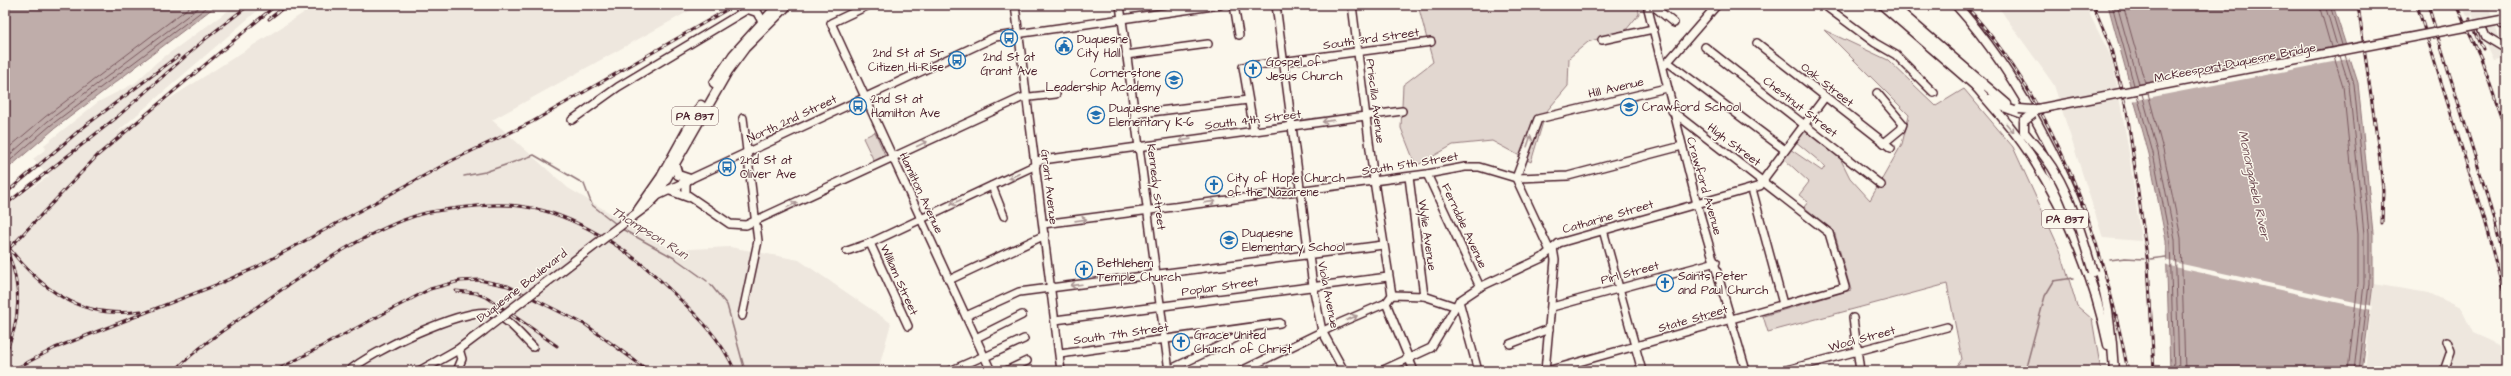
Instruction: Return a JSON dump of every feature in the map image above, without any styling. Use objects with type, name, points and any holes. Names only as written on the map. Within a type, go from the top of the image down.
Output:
[{"type":"main road","name":"Duquesne Boulevard","points":[[635,214],[661,178],[722,71],[778,5]]},
{"type":"main road","name":"Duquesne Boulevard","points":[[420,371],[459,349],[648,205],[656,197],[675,165],[721,82],[763,23],[788,5]]},
{"type":"main road","name":"PA 837","points":[[1882,5],[1976,87],[2014,132],[2033,159],[2061,210],[2081,257],[2107,340],[2114,371]]},
{"type":"main road","points":[[1951,5],[1991,56],[2036,131],[2081,257]]},
{"type":"main road","name":"PA 837","points":[[1956,5],[1984,39],[2013,81],[2071,191],[2095,271],[2111,334],[2114,371]]},
{"type":"main road","points":[[752,7],[757,12],[763,23]]},
{"type":"main road","points":[[1895,7],[2021,115],[2024,132],[2053,165],[2095,271]]},
{"type":"main road","name":"McKeesport-Duquesne Bridge","points":[[1976,87],[2001,106],[2021,115],[2033,114],[2504,21]]},
{"type":"main road","name":"McKeesport-Duquesne Bridge","points":[[2021,115],[2032,110],[2504,21]]},
{"type":"main road","points":[[675,165],[678,175],[688,180]]},
{"type":"main road","points":[[656,197],[688,180]]},
{"type":"main road","points":[[669,190],[688,197]]},
{"type":"street","name":"Hamilton Avenue","points":[[869,5],[831,23],[892,158],[992,371]]},
{"type":"street","name":"Grant Avenue","points":[[1015,5],[1045,235],[1049,288],[1060,354],[1061,371]]},
{"type":"street","name":"Kennedy Street","points":[[1120,5],[1157,275],[1167,371]]},
{"type":"street","name":"North 2nd Street","points":[[688,180],[995,37],[1018,32],[1122,18],[1173,8],[1220,5]]},
{"type":"street","points":[[1234,5],[1239,35]]},
{"type":"street","name":"Viola Avenue","points":[[1276,5],[1290,127],[1313,286],[1322,331],[1344,371]]},
{"type":"street","name":"Priscilla Avenue","points":[[1352,5],[1374,181],[1392,295]]},
{"type":"street","name":"Crawford Avenue","points":[[1647,5],[1666,88],[1697,204],[1716,262],[1746,371]]},
{"type":"street","points":[[1652,5],[1674,23]]},
{"type":"street","points":[[1662,68],[1669,63],[1717,5]]},
{"type":"street","points":[[1824,5],[1875,43],[1896,55],[1934,93]]},
{"type":"street","points":[[572,120],[618,87],[752,7]]},
{"type":"street","points":[[2481,25],[2486,37],[2506,49]]},
{"type":"street","points":[[1602,40],[1653,29]]},
{"type":"street","name":"South 3rd Street","points":[[1248,100],[1243,67],[1431,42]]},
{"type":"street","name":"Oak Street","points":[[1757,43],[1891,148]]},
{"type":"street","points":[[1126,55],[1208,44]]},
{"type":"street","name":"Chestnut Street","points":[[1705,47],[1881,185]]},
{"type":"street","points":[[1669,63],[1786,150]]},
{"type":"street","name":"Hill Avenue","points":[[1516,178],[1538,119],[1666,88]]},
{"type":"street","points":[[1878,93],[1903,124],[1901,129],[1884,143]]},
{"type":"street","points":[[688,180],[685,190],[688,197],[735,226],[756,221],[1021,98],[1056,94]]},
{"type":"street","points":[[1764,181],[1825,97]]},
{"type":"street","points":[[1135,114],[1248,100],[1254,131]]},
{"type":"street","name":"South 4th Street","points":[[847,251],[992,186],[1036,163],[1139,146],[1402,111]]},
{"type":"street","name":"High Street","points":[[1672,111],[1829,233],[1844,287]]},
{"type":"street","points":[[742,316],[746,290],[757,255],[756,221],[743,118]]},
{"type":"street","name":"South 5th Street","points":[[1043,224],[1409,177],[1465,167],[1479,167],[1516,178],[1568,176],[1682,146]]},
{"type":"street","name":"Ferndale Avenue","points":[[1427,174],[1480,288]]},
{"type":"street","name":"Wylie Avenue","points":[[1409,177],[1424,296]]},
{"type":"street","points":[[1516,178],[1555,260],[1546,371]]},
{"type":"street","name":"Catharine Street","points":[[1456,304],[1480,288],[1542,258],[1559,243],[1752,189],[1760,186],[1764,181]]},
{"type":"street","points":[[992,186],[1004,216]]},
{"type":"street","points":[[1752,189],[1783,304]]},
{"type":"street","points":[[1603,230],[1642,371]]},
{"type":"street","points":[[949,280],[1045,235]]},
{"type":"street","name":"William Street","points":[[870,242],[908,326]]},
{"type":"street","points":[[966,316],[1019,292],[1383,245]]},
{"type":"street","name":"Pirl Street","points":[[1552,307],[1716,262]]},
{"type":"street","name":"Poplar Street","points":[[1055,320],[1388,277]]},
{"type":"street","name":"State Street","points":[[1546,371],[1844,287]]},
{"type":"street","points":[[1241,371],[1322,331],[1386,303],[1392,295],[1424,296],[1456,304]]},
{"type":"street","points":[[1386,303],[1414,371]]},
{"type":"street","points":[[1381,371],[1431,348],[1456,304]]},
{"type":"street","points":[[1456,304],[1478,371]]},
{"type":"street","points":[[349,371],[397,342],[465,315],[479,313],[492,313],[502,318],[533,347]]},
{"type":"street","points":[[976,338],[1022,315]]},
{"type":"street","points":[[1853,318],[1856,352],[1860,371]]},
{"type":"street","name":"South 7th Street","points":[[1060,354],[1280,323]]},
{"type":"street","points":[[1167,371],[1240,336],[1256,326]]},
{"type":"street","name":"Wool Street","points":[[1783,371],[1807,368],[1856,352],[1947,327]]},
{"type":"street","points":[[1510,344],[1549,329]]},
{"type":"street","points":[[950,371],[1024,339]]},
{"type":"street","points":[[2444,371],[2451,351],[2447,341]]},
{"type":"street","points":[[457,371],[462,359],[459,349]]},
{"type":"street","points":[[1006,371],[1027,361]]},
{"type":"shaded area","points":[[236,5],[264,5],[116,133],[316,5],[700,5],[492,120],[568,188],[672,250],[730,247],[799,260],[891,323],[878,371],[473,371],[452,346],[406,371],[5,371],[5,206],[49,176],[33,159],[46,149],[44,145],[98,102],[135,83],[157,62]]},
{"type":"shaded area","points":[[1418,5],[1638,5],[1639,14],[1626,30],[1588,42],[1569,58],[1568,86],[1546,112],[1531,162],[1492,141],[1453,145],[1416,166],[1401,128],[1403,85],[1433,62]]},
{"type":"shaded area","points":[[1997,5],[2085,5],[2112,59],[2128,146],[2141,241],[2103,238],[2054,85]]},
{"type":"shaded area","points":[[2462,5],[2488,5],[2506,58],[2493,60],[2471,12],[2472,16],[2467,16]]},
{"type":"shaded area","points":[[1824,30],[1888,60],[1936,106],[1964,89],[2013,147],[2060,250],[2077,306],[2092,319],[2101,371],[1953,371],[1962,359],[1947,284],[1768,332],[1763,316],[1851,290],[1834,231],[1804,207],[1808,202],[1799,195],[1809,182],[1784,159],[1790,149],[1822,171],[1825,166],[1795,141],[1806,129],[1839,156],[1850,178],[1870,200],[1902,144],[1909,115]]},
{"type":"shaded area","points":[[875,132],[885,155],[874,161],[863,138]]},
{"type":"shaded area","points":[[2373,284],[2429,293],[2461,308],[2473,333],[2493,342],[2506,355],[2506,371],[2365,371]]},
{"type":"water","points":[[5,5],[217,5],[54,129],[5,171]]},
{"type":"water","name":"Monongahela River","points":[[2108,5],[2333,5],[2358,83],[2373,233],[2373,284],[2362,371],[2170,371],[2166,241],[2149,154]]},
{"type":"pier","points":[[2349,46],[2353,58],[2132,101],[2129,89]]},
{"type":"pier","points":[[2164,260],[2373,306],[2372,310],[2170,266],[2165,264]]},
{"type":"waterway","name":"Thompson Run","points":[[464,176],[485,172],[534,155],[584,184],[592,205],[616,224]]},
{"type":"waterway","name":"Thompson Run","points":[[622,229],[676,259],[707,281]]},
{"type":"waterway","points":[[2150,259],[2166,257]]},
{"type":"waterway","points":[[2110,260],[2125,258],[2144,259]]},
{"type":"waterway","points":[[2025,371],[2045,296],[2054,281],[2073,278]]},
{"type":"waterway","name":"Thompson Run","points":[[710,284],[727,305],[745,371]]},
{"type":"railway","points":[[5,205],[116,118],[204,40],[249,5]]},
{"type":"railway","points":[[5,253],[98,155],[276,5]]},
{"type":"railway","points":[[269,19],[287,5]]},
{"type":"railway","points":[[11,371],[55,348],[216,285],[255,268],[451,161],[532,122],[735,5]]},
{"type":"railway","points":[[1965,5],[1998,45],[2026,87],[2051,131],[2072,176],[2090,224],[2105,272],[2128,371]]},
{"type":"railway","points":[[2093,5],[2110,45],[2127,111],[2148,264],[2154,371]]},
{"type":"railway","points":[[2358,5],[2379,152],[2383,190],[2382,224]]},
{"type":"railway","points":[[2417,5],[2482,213],[2506,300]]},
{"type":"railway","points":[[2428,5],[2486,192],[2506,264]]},
{"type":"railway","points":[[2456,5],[2481,58],[2506,131]]},
{"type":"railway","points":[[2470,19],[2483,49]]},
{"type":"railway","points":[[5,194],[81,129],[178,56]]},
{"type":"railway","points":[[175,371],[197,350],[234,323],[321,263],[357,242],[394,224],[418,215],[441,210],[492,205],[526,207],[563,217],[581,225],[617,246],[649,270],[704,323],[721,345],[735,371]]},
{"type":"railway","points":[[5,243],[32,274],[63,298],[80,306],[99,311],[119,313],[141,311]]},
{"type":"railway","points":[[5,353],[14,328],[18,303],[15,277],[7,251]]},
{"type":"railway","points":[[275,371],[430,289],[460,281],[479,280],[508,286],[586,325],[649,371]]},
{"type":"railway","points":[[456,291],[476,293],[488,298],[557,346]]},
{"type":"place","name":"2nd St at Grant Ave","points":[[1009,38]]},
{"type":"place","name":"Duquesne City Hall","points":[[1064,46]]},
{"type":"place","name":"2nd St at Sr Citizen Hi-Rise","points":[[957,60]]},
{"type":"place","name":"Gospel of Jesus Church","points":[[1253,69]]},
{"type":"place","name":"Cornerstone Leadership Academy","points":[[1174,80]]},
{"type":"place","name":"2nd St at Hamilton Ave","points":[[858,106]]},
{"type":"place","name":"Crawford School","points":[[1629,107]]},
{"type":"place","name":"Duquesne Elementary K-6","points":[[1096,115]]},
{"type":"place","name":"2nd St at Oliver Ave","points":[[727,167]]},
{"type":"place","name":"City of Hope Church of the Nazarene","points":[[1214,185]]},
{"type":"place","name":"Duquesne Elementary School","points":[[1229,240]]},
{"type":"place","name":"Bethlehem Temple Church","points":[[1084,270]]},
{"type":"place","name":"Saints Peter and Paul Church","points":[[1665,283]]},
{"type":"place","name":"Grace United Church of Christ","points":[[1181,342]]}]
